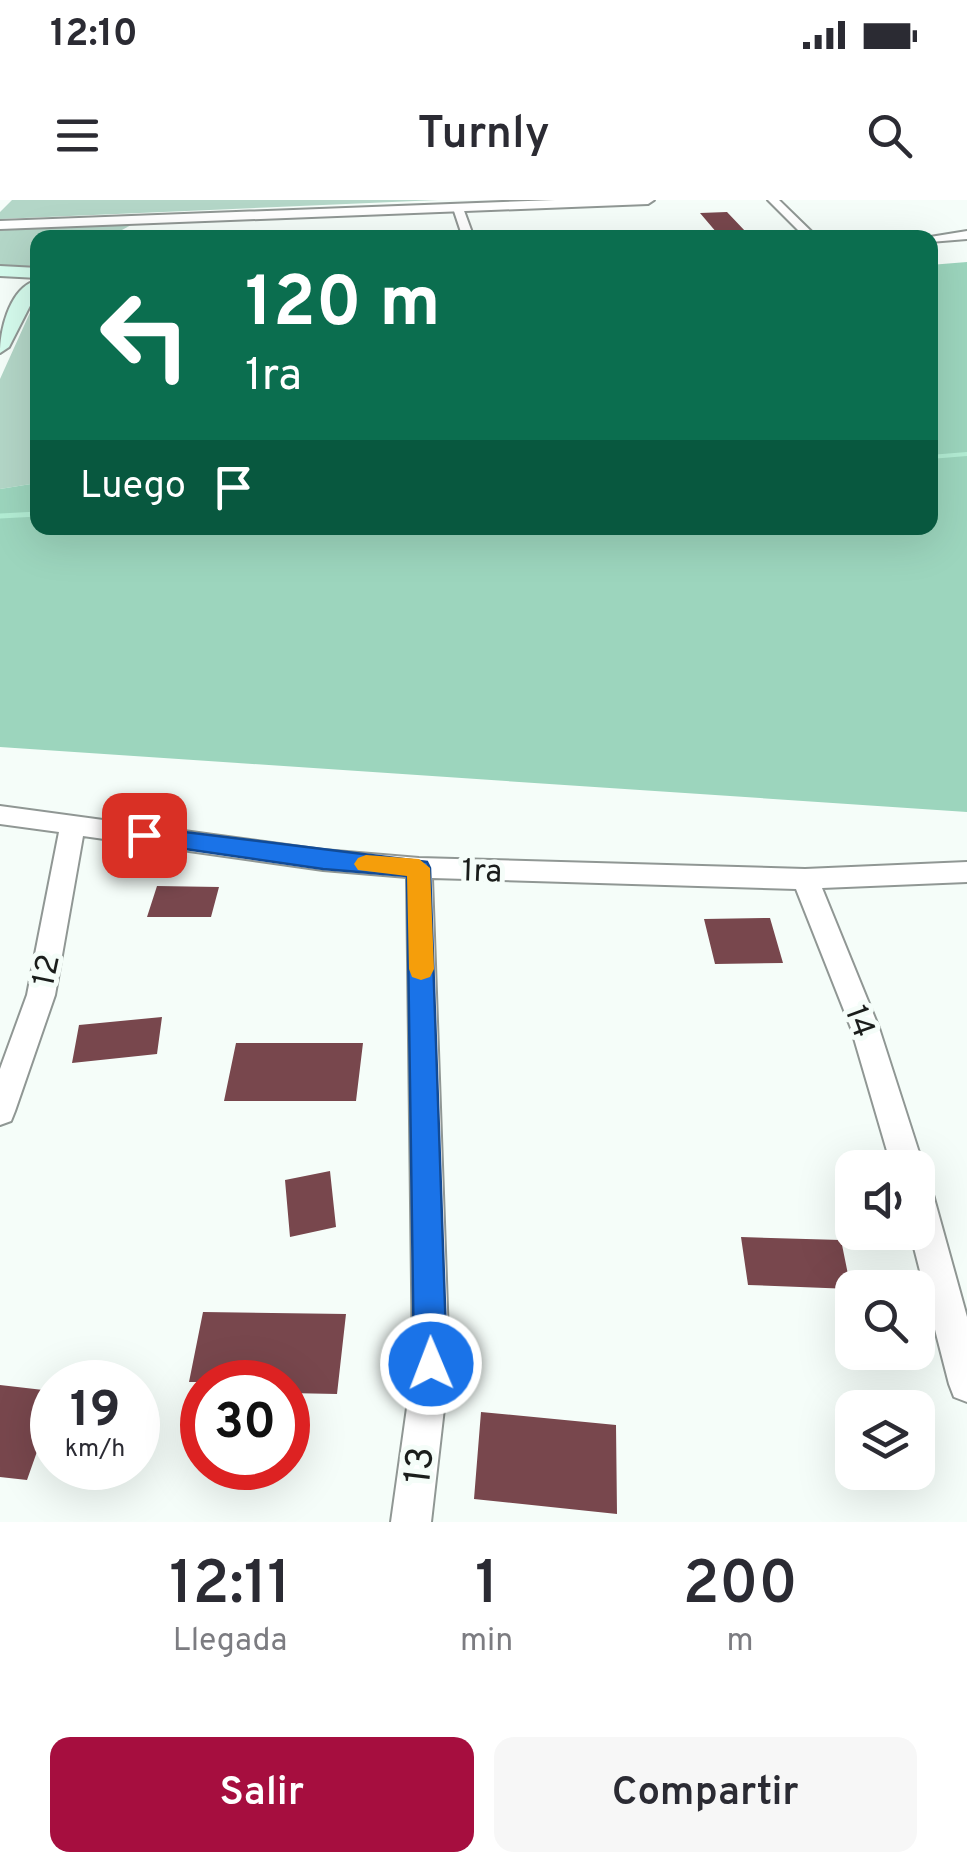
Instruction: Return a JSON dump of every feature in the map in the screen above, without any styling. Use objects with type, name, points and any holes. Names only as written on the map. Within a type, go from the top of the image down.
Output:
[{"type":"main road","points":[[0,272],[30,281]]},
{"type":"main road","points":[[5,292],[30,284]]},
{"type":"main road","points":[[0,347],[30,291]]},
{"type":"street","points":[[0,225],[648,200]]},
{"type":"street","points":[[773,200],[805,230]]},
{"type":"street","points":[[458,208],[465,230]]},
{"type":"street","points":[[131,230],[151,219]]},
{"type":"street","points":[[938,238],[967,236]]},
{"type":"street","name":"1ra","points":[[0,815],[323,860],[419,868],[804,879],[967,872]]},
{"type":"street","name":"12","points":[[0,1111],[41,994],[73,825]]},
{"type":"street","name":"13","points":[[411,1522],[431,1364],[419,868]]},
{"type":"street","name":"14","points":[[804,879],[865,1028],[902,1150]]},
{"type":"street","points":[[932,1250],[967,1384]]},
{"type":"green space","points":[[12,200],[438,200],[0,219],[0,212]]},
{"type":"green space","points":[[133,224],[122,230],[30,230],[30,269],[0,268],[0,229]]},
{"type":"green space","points":[[967,262],[967,812],[0,747],[0,489],[30,484],[30,535],[938,535],[938,264]]},
{"type":"green space","points":[[30,313],[30,484],[0,489],[0,379]]},
{"type":"building","points":[[727,212],[744,230],[714,230],[700,213]]},
{"type":"building","points":[[157,886],[219,887],[211,917],[147,917]]},
{"type":"building","points":[[770,918],[783,963],[715,964],[704,919]]},
{"type":"building","points":[[162,1017],[157,1054],[72,1063],[79,1025]]},
{"type":"building","points":[[236,1043],[363,1043],[356,1101],[224,1101]]},
{"type":"building","points":[[330,1171],[336,1227],[290,1237],[285,1180]]},
{"type":"building","points":[[741,1237],[835,1240],[835,1250],[843,1250],[847,1270],[835,1270],[835,1288],[748,1285]]},
{"type":"building","points":[[203,1312],[346,1314],[337,1394],[310,1393],[310,1360],[193,1360]]},
{"type":"building","points":[[0,1385],[30,1388],[30,1471],[27,1480],[0,1477]]},
{"type":"building","points":[[481,1412],[616,1425],[617,1514],[474,1499]]},
{"type":"waterway","points":[[938,456],[967,454]]},
{"type":"waterway","points":[[0,516],[30,514]]},
{"type":"slow traffic","points":[[366,864],[419,868],[421,969]]},
{"type":"route","points":[[144,835],[323,860],[419,868],[431,1364]]}]
